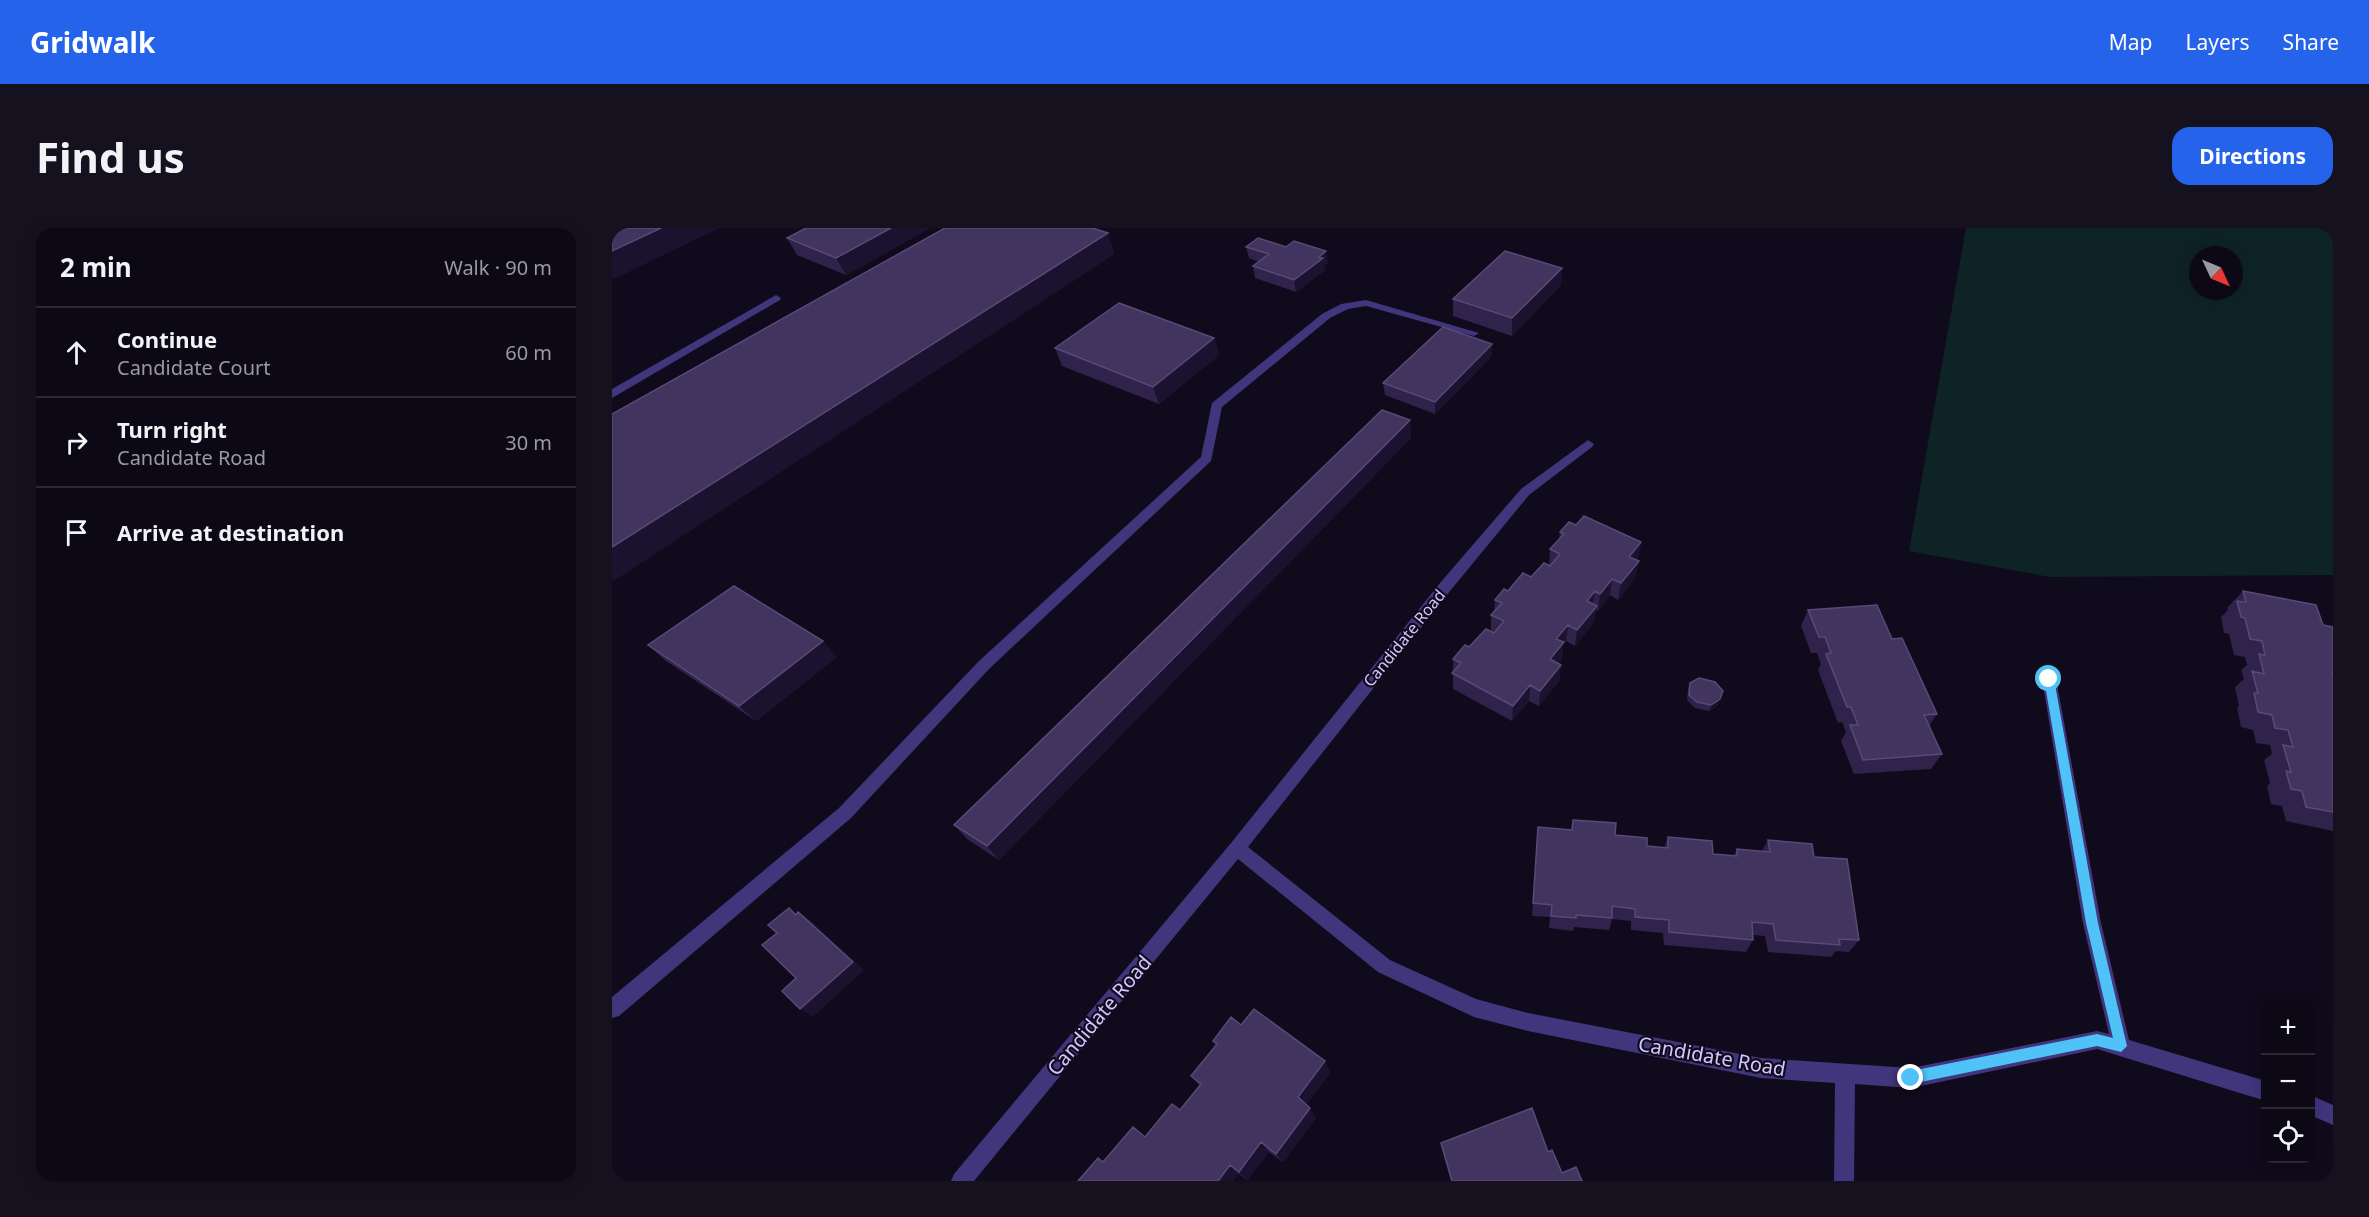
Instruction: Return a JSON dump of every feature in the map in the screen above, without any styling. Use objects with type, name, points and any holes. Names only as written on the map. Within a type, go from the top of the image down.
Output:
[{"type":"street","points":[[612,394],[776,298]]},
{"type":"street","points":[[612,1009],[845,813],[984,665],[1207,458],[1216,406],[1326,316],[1359,302],[1474,333]]},
{"type":"street","name":"Candidate Road","points":[[961,1181],[1237,848],[1445,587],[1525,492],[1588,444]]},
{"type":"street","points":[[2049,679],[2092,923],[2121,1046]]},
{"type":"street","name":"Candidate Road","points":[[1237,848],[1384,966],[1474,1008],[1528,1022],[1761,1068],[1911,1078],[2097,1040],[2261,1090]]},
{"type":"street","points":[[1844,1181],[1845,1073]]},
{"type":"street","points":[[2315,1107],[2333,1115]]},
{"type":"green space","points":[[1966,228],[2333,228],[2333,575],[2050,577],[1909,551]]},
{"type":"building","points":[[612,228],[661,228],[612,251]]},
{"type":"building","points":[[806,228],[891,228],[836,258],[787,238]]},
{"type":"building","points":[[945,228],[1092,228],[1108,233],[612,547],[612,414]]},
{"type":"building","points":[[1258,238],[1286,247],[1294,241],[1326,251],[1319,257],[1323,258],[1294,280],[1253,266],[1269,254],[1246,247]]},
{"type":"building","points":[[1505,251],[1562,268],[1512,318],[1453,299]]},
{"type":"building","points":[[1119,303],[1214,338],[1153,387],[1055,348]]},
{"type":"building","points":[[1443,327],[1492,344],[1435,402],[1383,383]]},
{"type":"building","points":[[1382,410],[1410,420],[987,846],[954,825]]},
{"type":"building","points":[[1584,516],[1641,542],[1629,557],[1639,561],[1621,583],[1612,579],[1600,594],[1595,591],[1587,601],[1597,606],[1577,630],[1568,625],[1556,639],[1564,642],[1550,659],[1561,665],[1540,691],[1530,685],[1513,706],[1452,673],[1461,663],[1453,659],[1465,645],[1469,647],[1486,629],[1494,633],[1504,621],[1491,615],[1502,603],[1495,600],[1504,589],[1508,591],[1523,573],[1531,577],[1544,563],[1550,566],[1560,554],[1550,549],[1564,534],[1560,532],[1569,522],[1576,525]]},
{"type":"building","points":[[734,586],[823,641],[739,706],[648,645]]},
{"type":"building","points":[[2243,591],[2316,605],[2323,625],[2333,627],[2333,812],[2306,807],[2302,791],[2291,789],[2286,771],[2291,772],[2283,745],[2293,747],[2288,730],[2275,728],[2272,715],[2258,712],[2254,693],[2258,693],[2252,671],[2264,674],[2259,654],[2265,655],[2262,641],[2250,639],[2245,618],[2241,617],[2237,601],[2246,602]]},
{"type":"building","points":[[1877,605],[1892,639],[1902,638],[1937,714],[1924,715],[1942,754],[1863,760],[1850,725],[1858,725],[1851,707],[1847,707],[1826,654],[1831,653],[1825,637],[1819,637],[1808,610]]},
{"type":"building","points":[[1699,678],[1715,682],[1723,691],[1720,699],[1711,705],[1697,702],[1689,695],[1690,683]]},
{"type":"building","points":[[1573,820],[1616,823],[1615,835],[1647,838],[1647,846],[1668,848],[1668,837],[1712,841],[1713,854],[1737,856],[1737,849],[1770,852],[1768,840],[1812,844],[1814,857],[1847,859],[1859,940],[1839,939],[1840,945],[1776,940],[1773,924],[1752,922],[1753,940],[1669,932],[1669,920],[1635,917],[1635,909],[1612,906],[1612,918],[1576,915],[1576,918],[1551,916],[1552,905],[1533,903],[1538,827],[1572,830]]},
{"type":"building","points":[[789,908],[796,915],[798,912],[853,962],[800,1009],[782,991],[796,978],[762,945],[777,933],[768,925]]},
{"type":"building","points":[[1254,1009],[1325,1061],[1298,1097],[1310,1108],[1276,1154],[1261,1142],[1239,1172],[1230,1165],[1218,1181],[1078,1181],[1098,1158],[1103,1162],[1133,1127],[1145,1137],[1172,1104],[1180,1110],[1201,1084],[1191,1076],[1217,1044],[1213,1041],[1231,1017],[1241,1025]]},
{"type":"building","points":[[1532,1108],[1548,1152],[1552,1150],[1562,1173],[1576,1167],[1582,1181],[1452,1181],[1441,1143]]},
{"type":"route","points":[[1911,1078],[2097,1040],[2121,1046],[2092,923],[2049,679]]}]
